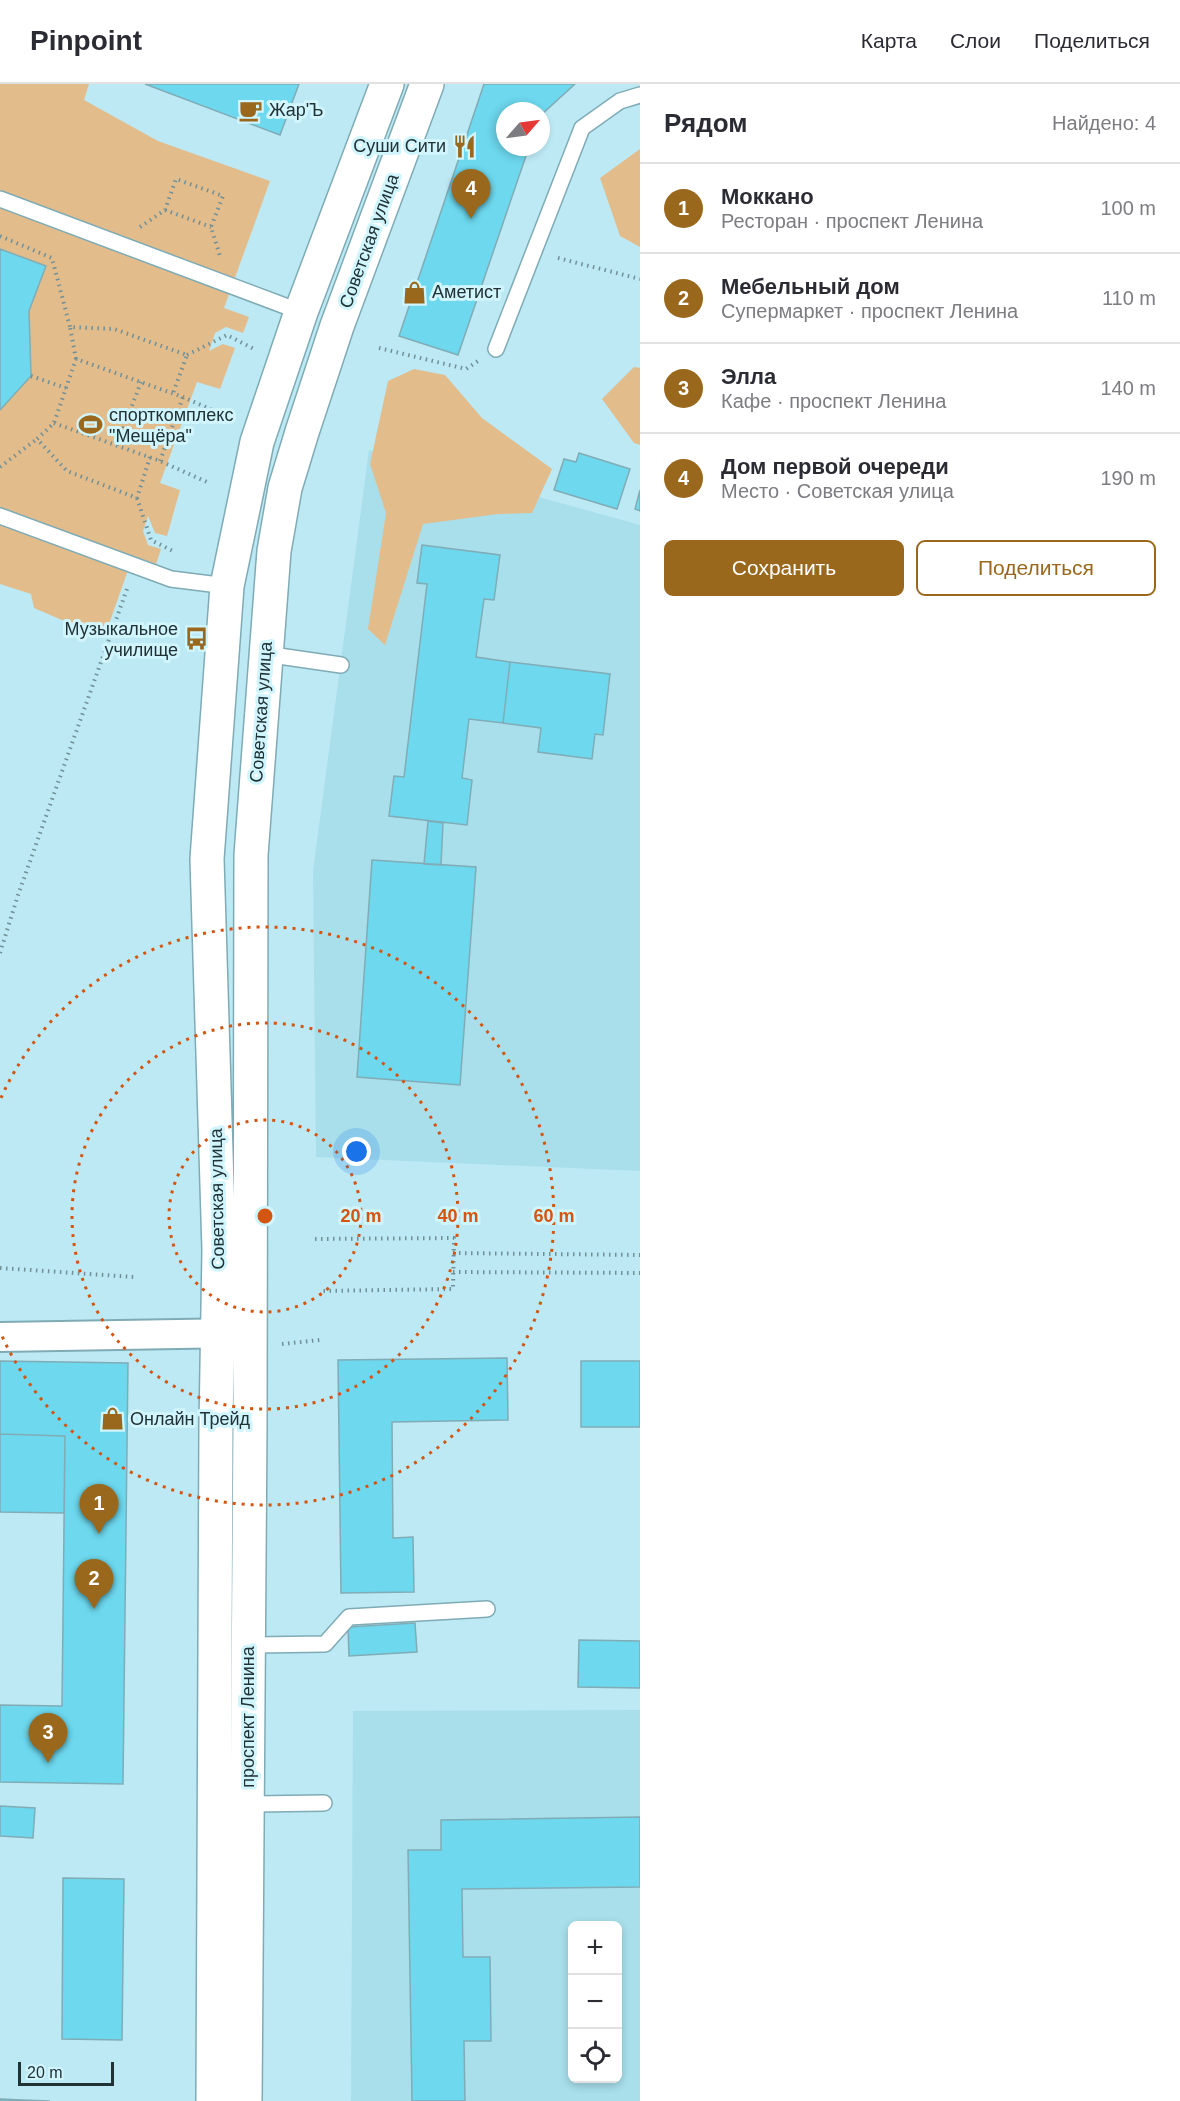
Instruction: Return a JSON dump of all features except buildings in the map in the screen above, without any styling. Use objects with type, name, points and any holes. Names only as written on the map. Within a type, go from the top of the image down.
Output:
[{"type":"main road","name":"Советская улица","points":[[234,1334],[219,1250],[207,859],[227,586],[257,442],[301,312],[387,84]]},
{"type":"main road","name":"Советская улица","points":[[234,1334],[252,855],[273,551],[285,488],[337,326],[427,84]]},
{"type":"main road","name":"проспект Ленина","points":[[234,1334],[248,1645],[245,2101]]},
{"type":"main road","name":"проспект Ленина","points":[[213,2101],[216,1424],[234,1334]]},
{"type":"street","points":[[0,1337],[234,1334]]},
{"type":"lane","points":[[496,349],[582,128],[620,101],[640,95]]},
{"type":"lane","points":[[0,199],[301,312]]},
{"type":"lane","points":[[0,516],[171,579],[227,586]]},
{"type":"lane","points":[[265,654],[341,665]]},
{"type":"lane","points":[[248,1645],[325,1644],[349,1617],[488,1609]]},
{"type":"lane","points":[[247,1804],[324,1803]]},
{"type":"path","points":[[116,243],[165,210],[177,179],[223,196],[211,227],[228,285]]},
{"type":"path","points":[[165,210],[211,227]]},
{"type":"path","points":[[0,236],[52,258],[76,359],[54,423],[0,467]]},
{"type":"path","points":[[534,252],[640,279]]},
{"type":"path","points":[[70,327],[114,329],[187,355]]},
{"type":"path","points":[[173,393],[187,355],[227,335],[256,350]]},
{"type":"path","points":[[379,348],[466,369],[496,349]]},
{"type":"path","points":[[76,359],[173,393],[230,418]]},
{"type":"path","points":[[31,376],[66,388]]},
{"type":"path","points":[[117,445],[141,382]]},
{"type":"path","points":[[160,461],[183,397]]},
{"type":"path","points":[[54,423],[150,457],[207,482]]},
{"type":"path","points":[[37,439],[67,471],[137,498]]},
{"type":"path","points":[[150,457],[137,498],[151,540],[180,555]]},
{"type":"path","points":[[0,953],[126,589],[135,592]]},
{"type":"path","points":[[315,1239],[453,1238],[453,1289],[320,1291]]},
{"type":"path","points":[[453,1253],[640,1254]]},
{"type":"path","points":[[0,1268],[134,1277]]},
{"type":"path","points":[[453,1272],[640,1273]]},
{"type":"path","points":[[280,1354],[282,1344],[320,1340]]},
{"type":"shaded area","name":"спорткомплекс \"Мещёра\"","points":[[0,84],[89,84],[84,100],[158,141],[270,181],[224,308],[249,317],[243,333],[226,327],[215,333],[209,351],[223,344],[235,348],[220,389],[197,382],[160,483],[180,490],[167,536],[155,533],[148,516],[143,531],[148,545],[161,549],[156,564],[133,556],[104,638],[34,608],[31,594],[0,584]]},
{"type":"shaded area","points":[[640,149],[640,247],[620,236],[600,178]]},
{"type":"shaded area","points":[[634,367],[640,368],[640,445],[634,443],[602,399]]},
{"type":"shaded area","points":[[414,369],[445,375],[482,418],[552,469],[532,513],[498,514],[423,524],[385,645],[368,629],[386,513],[370,464],[388,381]]},
{"type":"shaded area","points":[[369,450],[640,525],[640,1171],[316,1157],[313,871]]},
{"type":"shaded area","points":[[640,1710],[640,2101],[351,2101],[353,1711]]},
{"type":"place","name":"Жар'Ъ","points":[[251,110]]},
{"type":"place","name":"Суши Сити","points":[[464,146]]},
{"type":"place","name":"Дом первой очереди","points":[[471,219]]},
{"type":"place","name":"Аметист","points":[[414,292]]},
{"type":"place","name":"спорткомплекс \"Мещёра\"","points":[[91,425]]},
{"type":"place","name":"Музыкальное училище","points":[[196,639]]},
{"type":"place","name":"Онлайн Трейд","points":[[112,1419]]},
{"type":"place","name":"Моккано","points":[[99,1534]]},
{"type":"place","name":"Мебельный дом","points":[[94,1609]]},
{"type":"place","name":"Элла","points":[[48,1763]]}]
